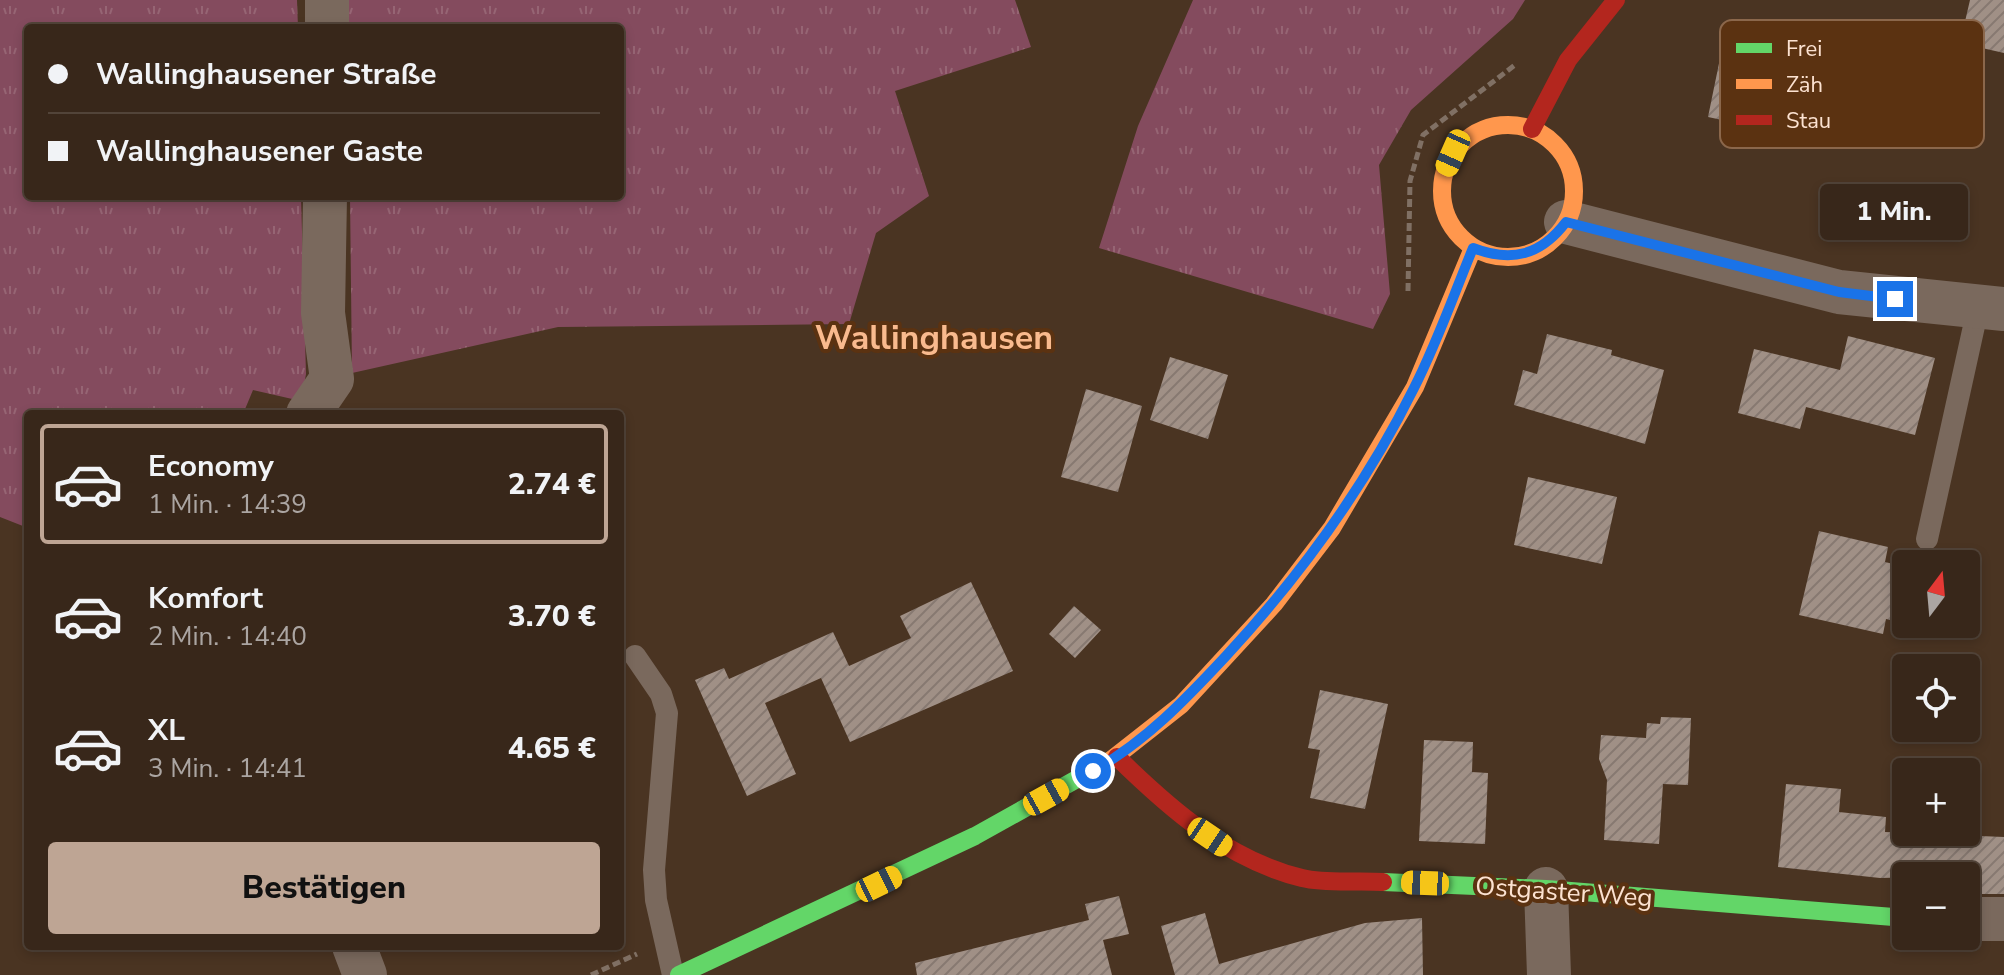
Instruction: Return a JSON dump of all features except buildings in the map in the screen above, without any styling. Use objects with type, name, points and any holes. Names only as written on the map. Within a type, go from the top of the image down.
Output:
[{"type":"street","points":[[327,0],[327,24]]},
{"type":"street","points":[[1532,129],[1568,60],[1616,0]]},
{"type":"street","points":[[1510,125],[1532,129],[1551,141],[1565,158],[1573,178],[1573,201],[1566,222],[1553,239],[1535,251],[1504,256],[1473,248],[1457,233],[1445,215],[1441,194],[1444,173],[1453,153],[1468,137],[1488,127],[1510,125]]},
{"type":"street","points":[[311,410],[332,379],[323,313],[325,200]]},
{"type":"street","points":[[1566,222],[1839,292],[1991,309]]},
{"type":"street","points":[[679,975],[975,836],[1117,757],[1181,705],[1274,604],[1332,528],[1415,387],[1473,248]]},
{"type":"street","name":"Ostgaster Weg","points":[[1117,757],[1172,811],[1230,849],[1303,878],[1546,889],[1892,917]]},
{"type":"street","points":[[1546,889],[1549,975]]},
{"type":"street","points":[[1980,919],[2004,919]]},
{"type":"street","points":[[356,950],[365,975]]},
{"type":"lane","points":[[1927,539],[1991,309]]},
{"type":"lane","points":[[635,656],[661,694],[667,713],[654,870],[656,900],[673,975]]},
{"type":"path","points":[[1408,306],[1410,181],[1423,135],[1508,73],[1517,63]]},
{"type":"path","points":[[591,975],[665,941]]},
{"type":"green space","points":[[0,0],[297,0],[298,24],[24,24],[24,200],[301,200],[306,374],[301,401],[253,390],[245,410],[24,410],[24,526],[0,517]]},
{"type":"green space","points":[[349,0],[1015,0],[1031,47],[895,91],[929,196],[876,233],[849,324],[558,327],[352,373],[350,200],[624,200],[624,24],[349,24]]},
{"type":"green space","points":[[1193,0],[1525,0],[1513,19],[1411,110],[1379,165],[1390,294],[1373,329],[1099,248],[1138,126]]},
{"type":"traffic: fast","points":[[679,975],[975,836],[1111,760]]},
{"type":"traffic: fast","points":[[1383,882],[1546,889],[1892,917]]},
{"type":"traffic: slow","points":[[1508,125],[1533,130],[1555,144],[1569,166],[1574,191],[1569,216],[1555,238],[1533,252],[1508,257],[1483,252],[1461,238],[1447,216],[1442,191],[1447,166],[1461,144],[1483,130],[1508,125]]},
{"type":"traffic: slow","points":[[1111,760],[1181,705],[1274,604],[1332,528],[1415,387],[1473,248]]},
{"type":"traffic: jam","points":[[1532,129],[1568,60],[1616,0]]},
{"type":"traffic: jam","points":[[1117,757],[1179,813],[1249,859],[1312,880],[1383,882]]},
{"type":"district","name":"Wallinghausen","points":[[934,338]]},
{"type":"route","points":[[1093,771],[1117,757],[1181,705],[1274,604],[1332,528],[1399,419],[1473,248],[1493,255],[1514,257],[1535,251],[1553,239],[1566,222],[1839,292],[1895,299]]}]
